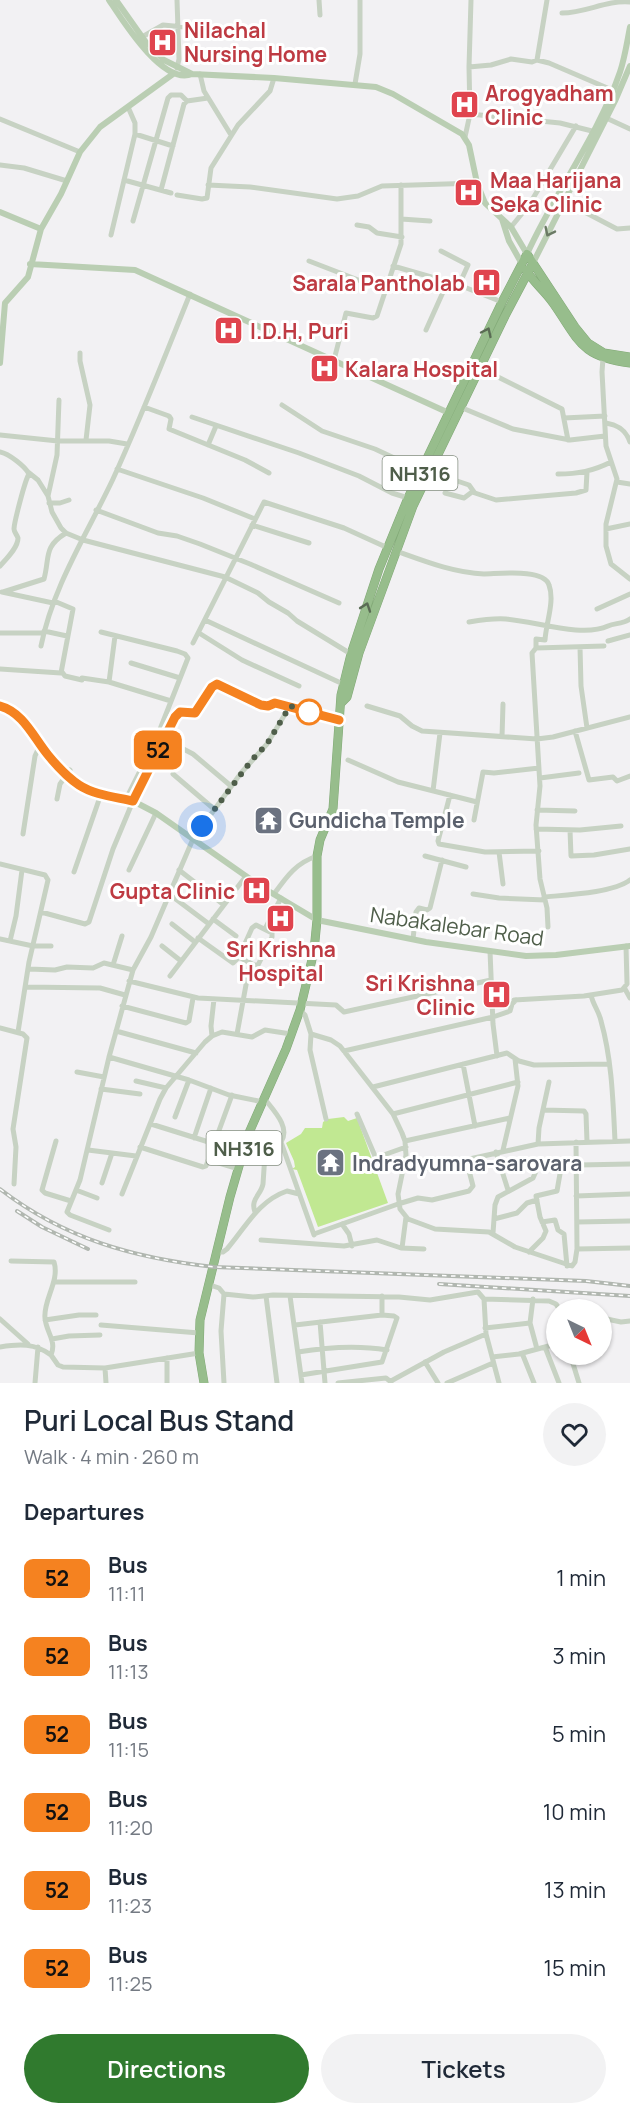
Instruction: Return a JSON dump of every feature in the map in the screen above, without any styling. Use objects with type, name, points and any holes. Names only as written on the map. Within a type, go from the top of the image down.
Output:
[{"type":"highway","points":[[527,254],[588,343],[604,353],[630,357]]},
{"type":"highway","name":"NH316","points":[[204,1383],[199,1353],[202,1309],[248,1135],[301,1007],[314,951],[317,920],[317,856],[320,840],[333,809],[340,695],[351,654],[449,413],[457,406],[502,302],[527,254]]},
{"type":"highway","name":"NH316","points":[[341,703],[347,697],[408,498],[426,470],[457,406],[533,263]]},
{"type":"highway","points":[[522,264],[584,347],[603,358],[630,363]]},
{"type":"main road","points":[[109,0],[139,42],[160,64],[187,76],[196,74],[355,84],[376,87],[393,93],[465,137],[469,145],[477,183],[485,202],[511,227],[527,254]]},
{"type":"main road","points":[[116,0],[142,37],[175,71]]},
{"type":"main road","points":[[527,254],[592,132],[603,117],[623,62],[630,27]]},
{"type":"main road","points":[[533,263],[630,66]]},
{"type":"main road","points":[[0,363],[5,303],[26,281],[41,229],[80,152],[100,127],[175,71]]},
{"type":"main road","points":[[0,212],[41,229]]},
{"type":"main road","points":[[502,219],[509,241],[522,264]]},
{"type":"main road","points":[[30,264],[135,270],[449,413]]},
{"type":"main road","points":[[0,706],[8,708],[18,716],[40,745],[81,786],[101,794],[130,800],[156,813],[246,876],[317,920]]},
{"type":"main road","name":"Nabakalebar Road","points":[[317,920],[413,939],[540,956],[628,946]]},
{"type":"street","points":[[175,71],[177,0]]},
{"type":"street","points":[[319,0],[320,15]]},
{"type":"street","points":[[355,84],[360,54],[360,0]]},
{"type":"street","points":[[465,137],[470,114],[471,0]]},
{"type":"street","points":[[537,60],[547,0]]},
{"type":"street","points":[[562,13],[576,12],[615,0],[630,2]]},
{"type":"street","points":[[142,37],[163,25],[226,31]]},
{"type":"street","points":[[469,66],[491,65],[516,59],[532,62],[537,60],[612,90]]},
{"type":"street","points":[[196,74],[231,135]]},
{"type":"street","points":[[124,180],[174,194],[205,199],[211,168],[231,135],[268,94],[274,78]]},
{"type":"street","points":[[133,221],[169,96],[181,95],[187,100],[208,98]]},
{"type":"street","points":[[161,190],[187,100]]},
{"type":"street","points":[[111,236],[135,134],[135,123],[128,107]]},
{"type":"street","points":[[470,114],[576,126],[592,132]]},
{"type":"street","points":[[603,117],[630,129]]},
{"type":"street","points":[[0,119],[80,152]]},
{"type":"street","points":[[511,227],[529,205],[576,126]]},
{"type":"street","points":[[135,134],[173,146]]},
{"type":"street","points":[[0,165],[24,168],[67,181]]},
{"type":"street","points":[[208,185],[250,187],[337,200],[358,196],[382,186],[477,183]]},
{"type":"street","points":[[334,360],[346,314],[375,317],[402,244],[401,185]]},
{"type":"street","points":[[556,197],[617,229],[630,228]]},
{"type":"street","points":[[401,219],[430,221]]},
{"type":"street","points":[[357,225],[369,227],[377,233],[402,237]]},
{"type":"street","points":[[441,251],[468,265],[459,285]]},
{"type":"street","points":[[309,261],[366,283],[386,288]]},
{"type":"street","points":[[393,266],[404,271],[426,274],[448,281],[502,302]]},
{"type":"street","points":[[426,330],[448,281]]},
{"type":"street","points":[[41,646],[53,602],[71,560],[117,469],[190,294]]},
{"type":"street","points":[[80,353],[90,405],[86,440]]},
{"type":"street","points":[[603,358],[606,446],[617,482],[606,529],[606,546],[609,559],[630,579]]},
{"type":"street","points":[[492,374],[560,407],[568,440]]},
{"type":"street","points":[[59,400],[56,462],[48,496],[57,522],[66,533],[83,540],[225,577],[258,593],[297,621],[351,654]]},
{"type":"street","points":[[282,405],[322,431],[375,449],[450,480],[469,485],[474,492],[496,500],[576,493],[586,490],[587,472]]},
{"type":"street","points":[[457,406],[513,429],[568,440],[606,436]]},
{"type":"street","points":[[144,407],[169,416],[171,419],[169,429],[245,460],[269,473]]},
{"type":"street","points":[[564,418],[605,416]]},
{"type":"street","points":[[192,417],[298,453],[359,476],[392,493],[408,498]]},
{"type":"street","points":[[606,423],[621,428],[630,442]]},
{"type":"street","points":[[208,445],[216,426]]},
{"type":"street","points":[[0,435],[58,441],[109,441],[127,444]]},
{"type":"street","points":[[0,452],[10,454],[38,480],[48,496]]},
{"type":"street","points":[[558,474],[587,472],[611,462]]},
{"type":"street","points":[[117,469],[203,498],[255,519]]},
{"type":"street","points":[[0,566],[17,541],[14,529],[28,472]]},
{"type":"street","points":[[617,482],[630,484]]},
{"type":"street","points":[[445,493],[464,498],[474,492]]},
{"type":"street","points":[[49,503],[69,500]]},
{"type":"street","points":[[193,643],[262,504],[266,501],[344,528],[419,560],[465,572],[535,574],[546,581],[549,585],[550,604],[545,640],[536,639],[536,648],[532,653],[540,778],[536,829],[540,879],[548,913],[548,927]]},
{"type":"street","points":[[96,510],[158,533],[200,544],[339,603]]},
{"type":"street","points":[[606,529],[630,524]]},
{"type":"street","points":[[252,525],[309,543]]},
{"type":"street","points":[[1,592],[44,579],[51,546],[66,533]]},
{"type":"street","points":[[1,592],[53,602],[73,609],[62,672]]},
{"type":"street","points":[[597,609],[630,594]]},
{"type":"street","points":[[469,622],[507,619],[546,627],[602,630],[630,619]]},
{"type":"street","points":[[205,620],[343,684]]},
{"type":"street","points":[[0,633],[44,632],[67,636]]},
{"type":"street","points":[[41,912],[86,924],[89,922],[130,800],[188,661],[185,654],[101,632]]},
{"type":"street","points":[[199,633],[242,660],[300,686]]},
{"type":"street","points":[[536,648],[580,647],[606,643],[630,635]]},
{"type":"street","points":[[109,682],[116,636]]},
{"type":"street","points":[[580,647],[581,686],[587,728]]},
{"type":"street","points":[[131,663],[180,678]]},
{"type":"street","points":[[0,669],[60,674],[62,672]]},
{"type":"street","points":[[62,672],[66,676],[109,682],[171,701]]},
{"type":"street","points":[[502,737],[503,704]]},
{"type":"street","points":[[109,1230],[69,1215],[68,1210],[88,1150],[129,981],[151,937],[193,839],[231,786],[267,744],[290,706]]},
{"type":"street","points":[[367,706],[400,716],[416,729],[502,737],[553,737],[630,717]]},
{"type":"street","points":[[575,731],[589,780],[613,777],[617,781],[630,776]]},
{"type":"street","points":[[433,791],[440,733]]},
{"type":"street","points":[[170,742],[193,754],[231,786]]},
{"type":"street","points":[[23,834],[35,756],[40,745]]},
{"type":"street","points":[[348,760],[398,782],[477,802]]},
{"type":"street","points":[[474,820],[483,772],[495,773],[539,768]]},
{"type":"street","points":[[57,799],[60,784],[68,772]]},
{"type":"street","points":[[540,778],[579,773]]},
{"type":"street","points":[[173,774],[214,809]]},
{"type":"street","points":[[74,872],[101,794]]},
{"type":"street","points":[[450,795],[438,841],[442,845],[470,851],[539,851]]},
{"type":"street","points":[[537,810],[575,811]]},
{"type":"street","points":[[129,870],[156,813]]},
{"type":"street","points":[[536,829],[570,830],[621,826]]},
{"type":"street","points":[[570,830],[571,856],[630,849]]},
{"type":"street","points":[[413,939],[416,912],[419,908],[427,910],[430,908],[442,845]]},
{"type":"street","points":[[499,852],[503,884]]},
{"type":"street","points":[[274,894],[294,868],[305,860],[317,856]]},
{"type":"street","points":[[425,856],[466,867]]},
{"type":"street","points":[[0,864],[45,875],[48,878],[18,1032]]},
{"type":"street","points":[[10,941],[22,870]]},
{"type":"street","points":[[179,870],[224,904]]},
{"type":"street","points":[[170,976],[246,876]]},
{"type":"street","points":[[474,894],[499,898],[544,899],[621,886],[630,880]]},
{"type":"street","points":[[169,894],[236,936]]},
{"type":"street","points":[[266,929],[281,898]]},
{"type":"street","points":[[172,924],[233,963],[239,957],[254,926],[272,933],[260,963],[256,965],[239,957]]},
{"type":"street","points":[[113,965],[122,936]]},
{"type":"street","points":[[0,939],[33,946],[51,946]]},
{"type":"street","points":[[162,946],[181,961]]},
{"type":"street","points":[[628,946],[625,988],[630,998]]},
{"type":"street","points":[[490,951],[497,1056]]},
{"type":"street","points":[[29,969],[93,968],[104,963],[133,970]]},
{"type":"street","points":[[237,1034],[250,963]]},
{"type":"street","points":[[129,981],[193,998],[301,1007],[336,1005],[346,1012],[491,980]]},
{"type":"street","points":[[26,987],[100,988],[125,995]]},
{"type":"street","points":[[344,1051],[493,1017],[510,1011],[514,1000],[591,995],[615,992],[625,988]]},
{"type":"street","points":[[591,995],[602,1022],[609,1064],[615,1141]]},
{"type":"street","points":[[122,1006],[186,1023],[189,1021],[193,998]]},
{"type":"street","points":[[212,1036],[214,999]]},
{"type":"street","points":[[301,1007],[311,1034],[310,1050],[326,1119]]},
{"type":"street","points":[[0,1028],[18,1032],[27,1038],[13,1129],[16,1147],[14,1184]]},
{"type":"street","points":[[122,1194],[159,1099],[212,1036],[222,1032],[254,1037],[265,1030],[291,1034]]},
{"type":"street","points":[[116,1031],[196,1053]]},
{"type":"street","points":[[311,1034],[331,1040],[344,1051],[393,1114],[406,1144],[398,1204],[406,1217],[422,1225],[493,1233],[505,1242],[529,1252],[567,1266],[574,1265],[577,1249],[576,1142]]},
{"type":"street","points":[[372,1087],[510,1053],[515,1059],[518,1082],[503,1150]]},
{"type":"street","points":[[109,1057],[232,1095],[263,1100],[277,1115],[283,1126],[285,1137],[281,1142]]},
{"type":"street","points":[[515,1059],[534,1065],[609,1064]]},
{"type":"street","points":[[463,1064],[475,1126]]},
{"type":"street","points":[[77,1072],[104,1077]]},
{"type":"street","points":[[175,1118],[189,1080]]},
{"type":"street","points":[[136,1081],[166,1088]]},
{"type":"street","points":[[393,1114],[518,1082]]},
{"type":"street","points":[[538,1144],[549,1082]]},
{"type":"street","points":[[194,1138],[211,1088]]},
{"type":"street","points":[[101,1089],[140,1094]]},
{"type":"street","points":[[140,1147],[203,1167],[209,1160],[232,1095]]},
{"type":"street","points":[[543,1110],[584,1111],[587,1142]]},
{"type":"street","points":[[357,1114],[375,1156],[378,1157],[406,1144],[510,1118]]},
{"type":"street","points":[[151,1124],[215,1144]]},
{"type":"street","points":[[248,1135],[277,1139],[281,1142],[316,1243]]},
{"type":"street","points":[[255,1212],[253,1207],[255,1197],[263,1184],[266,1139]]},
{"type":"street","points":[[56,1141],[42,1190],[71,1201]]},
{"type":"street","points":[[404,1170],[424,1169],[538,1144],[630,1141]]},
{"type":"street","points":[[88,1150],[136,1156]]},
{"type":"street","points":[[496,1152],[508,1190]]},
{"type":"street","points":[[102,1183],[112,1153]]},
{"type":"street","points":[[314,1234],[418,1198],[432,1200],[471,1190],[472,1178],[466,1159]]},
{"type":"street","points":[[209,1160],[238,1168]]},
{"type":"street","points":[[493,1233],[496,1200],[501,1194],[533,1178],[540,1162],[559,1166],[557,1191],[537,1195],[545,1235],[529,1252]]},
{"type":"street","points":[[578,1165],[630,1164]]},
{"type":"street","points":[[76,1190],[97,1198]]},
{"type":"street","points":[[217,1252],[227,1249],[255,1212],[265,1203],[283,1193],[291,1191],[299,1194]]},
{"type":"street","points":[[576,1196],[630,1194]]},
{"type":"street","points":[[494,1219],[517,1213],[527,1203],[537,1200]]},
{"type":"street","points":[[402,1248],[406,1217]]},
{"type":"street","points":[[542,1222],[555,1220],[558,1230],[564,1234],[567,1266]]},
{"type":"street","points":[[577,1222],[630,1221]]},
{"type":"street","points":[[342,1224],[350,1237],[352,1246]]},
{"type":"street","points":[[261,1240],[352,1246],[377,1240],[402,1248],[424,1249]]},
{"type":"street","points":[[577,1249],[630,1248]]},
{"type":"street","points":[[10,1261],[54,1262],[54,1282],[45,1320],[54,1347],[51,1355]]},
{"type":"street","points":[[54,1282],[135,1282]]},
{"type":"street","points":[[210,1285],[219,1288],[224,1294],[253,1297],[382,1296],[430,1300],[478,1292],[484,1299],[485,1331],[499,1383]]},
{"type":"street","points":[[224,1294],[221,1331],[224,1383]]},
{"type":"street","points":[[266,1296],[277,1383]]},
{"type":"street","points":[[290,1296],[302,1383]]},
{"type":"street","points":[[382,1296],[382,1315]]},
{"type":"street","points":[[484,1299],[546,1301]]},
{"type":"street","points":[[533,1299],[530,1323],[537,1349]]},
{"type":"street","points":[[45,1320],[96,1315]]},
{"type":"street","points":[[295,1325],[382,1315],[397,1318],[384,1360],[377,1365],[301,1375]]},
{"type":"street","points":[[0,1319],[28,1344]]},
{"type":"street","points":[[612,1321],[630,1322]]},
{"type":"street","points":[[320,1322],[325,1383]]},
{"type":"street","points":[[338,1383],[380,1379],[388,1379],[391,1382],[424,1362],[485,1331],[530,1323]]},
{"type":"street","points":[[101,1325],[199,1333]]},
{"type":"street","points":[[52,1339],[100,1335]]},
{"type":"street","points":[[0,1347],[28,1344],[38,1347],[51,1355],[58,1365],[63,1367],[105,1368],[199,1353]]},
{"type":"street","points":[[35,1383],[38,1347]]},
{"type":"street","points":[[298,1352],[322,1348],[357,1347],[387,1350]]},
{"type":"street","points":[[447,1383],[492,1360],[546,1347]]},
{"type":"street","points":[[522,1353],[534,1383]]},
{"type":"street","points":[[167,1358],[167,1383]]},
{"type":"street","points":[[424,1362],[438,1383]]},
{"type":"street","points":[[552,1365],[558,1383]]},
{"type":"street","points":[[573,1365],[579,1383]]},
{"type":"street","points":[[105,1368],[106,1383]]},
{"type":"shaded area","points":[[344,1117],[348,1121],[357,1118],[388,1203],[318,1227],[297,1170],[292,1169],[295,1167],[294,1161],[286,1143],[301,1134],[305,1128],[322,1128],[323,1122],[328,1119]]},
{"type":"railway","points":[[0,1189],[50,1221],[75,1233],[128,1252],[185,1263],[214,1267],[586,1281],[630,1286]]},
{"type":"railway","points":[[17,1211],[42,1227],[88,1249]]},
{"type":"railway","points":[[439,1284],[630,1296]]},
{"type":"bus line","name":"52","points":[[0,706],[14,712],[50,758],[81,786],[101,794],[133,801],[175,717],[180,712],[192,714],[198,711],[214,685],[217,684],[261,705],[268,706],[275,703],[339,720]]},
{"type":"place","name":"Nilachal Nursing Home","points":[[163,42]]},
{"type":"place","name":"Arogyadham Clinic","points":[[464,105]]},
{"type":"place","name":"Maa Harijana Seka Clinic","points":[[469,192]]},
{"type":"place","name":"Sarala Pantholab","points":[[486,283]]},
{"type":"place","name":"I.D.H, Puri","points":[[229,331]]},
{"type":"place","name":"Kalara Hospital","points":[[324,369]]},
{"type":"place","name":"Gundicha Temple","points":[[268,820]]},
{"type":"place","name":"Gupta Clinic","points":[[256,891]]},
{"type":"place","name":"Sri Krishna Hospital","points":[[281,918]]},
{"type":"place","name":"Sri Krishna Clinic","points":[[496,995]]},
{"type":"place","name":"Indradyumna-sarovara","points":[[331,1163]]},
{"type":"route","points":[[202,826],[251,761],[267,744],[290,706],[309,712]]}]
